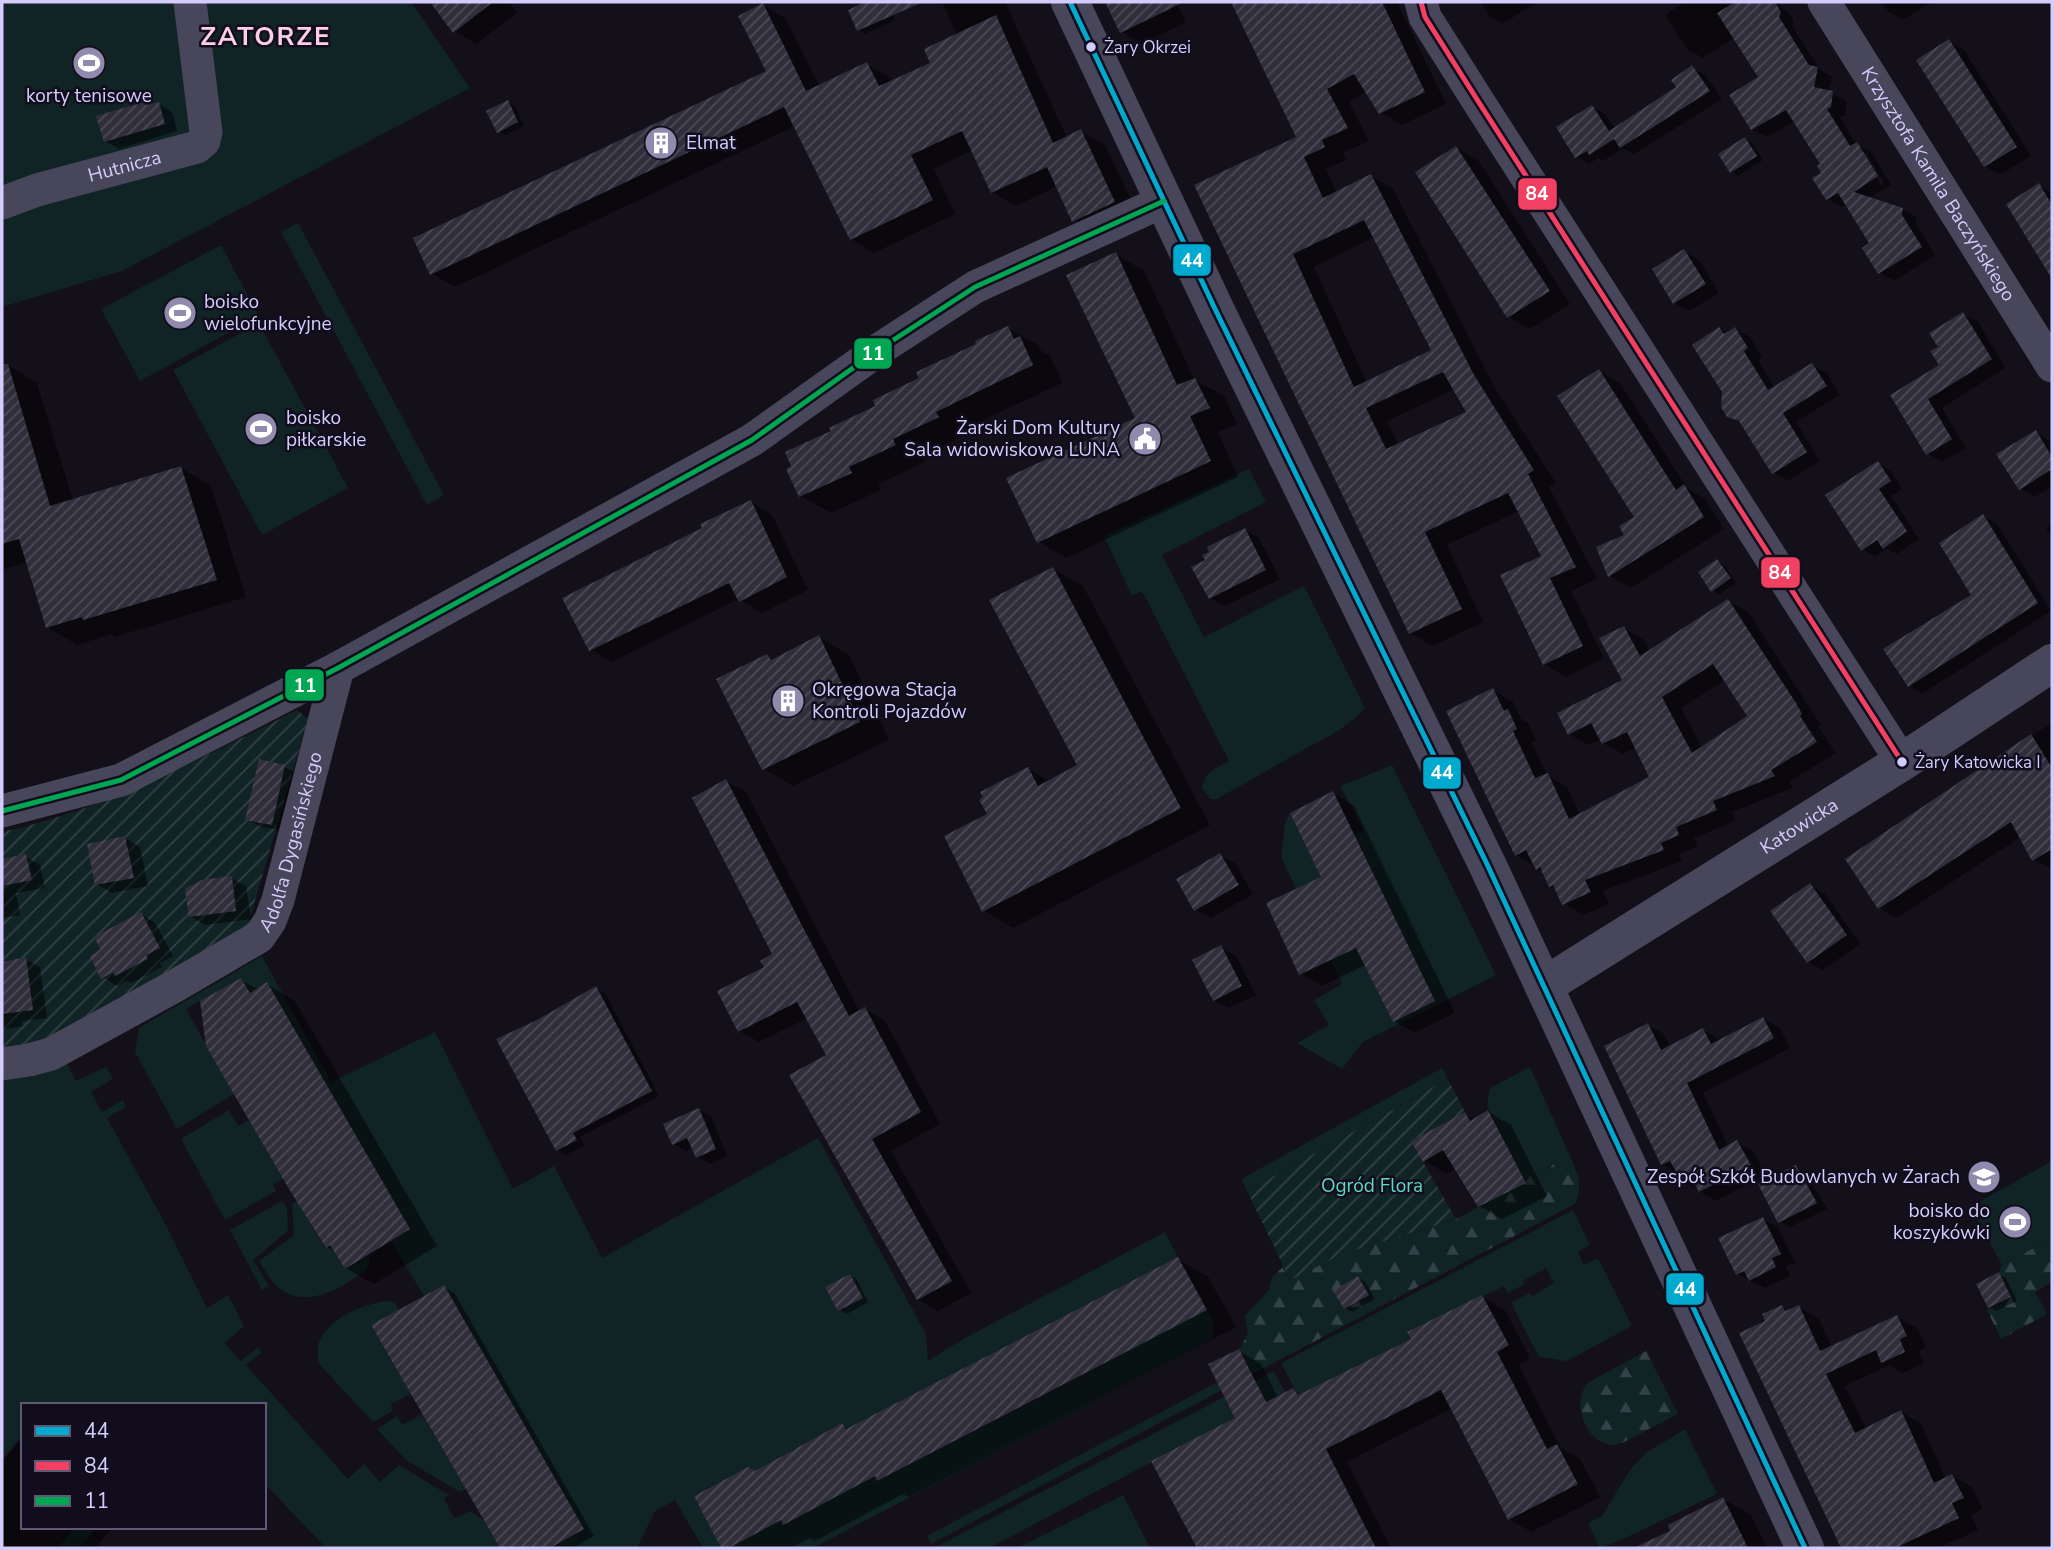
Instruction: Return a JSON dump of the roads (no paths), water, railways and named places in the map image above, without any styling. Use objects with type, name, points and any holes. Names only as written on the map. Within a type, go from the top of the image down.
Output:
[{"type":"street","name":"Hutnicza","points":[[2,203],[37,190],[197,147],[204,141],[206,132],[190,2]]},
{"type":"street","points":[[1070,2],[1487,864],[1805,1548]]},
{"type":"street","points":[[1421,2],[1425,17],[1478,101],[1902,761]]},
{"type":"street","name":"Krzysztofa Kamila Baczyńskiego","points":[[1824,2],[2052,366]]},
{"type":"street","points":[[2,811],[121,780],[338,668],[752,440],[881,348],[975,287],[1164,201]]},
{"type":"street","name":"Katowicka","points":[[1544,986],[1902,761],[2052,663]]},
{"type":"street","name":"Adolfa Dygasińskiego","points":[[2,1064],[51,1054],[175,986],[259,937],[265,930],[278,900],[338,668]]},
{"type":"place","name":"Żary Okrzei","points":[[1091,47]]},
{"type":"place","name":"korty tenisowe","points":[[89,63]]},
{"type":"place","name":"Elmat","points":[[661,143]]},
{"type":"place","name":"boisko wielofunkcyjne","points":[[180,313]]},
{"type":"place","name":"boisko piłkarskie","points":[[261,429]]},
{"type":"place","name":"Żarski Dom Kultury Sala widowiskowa LUNA","points":[[1145,439]]},
{"type":"place","name":"Okręgowa Stacja Kontroli Pojazdów","points":[[788,701]]},
{"type":"place","name":"Żary Katowicka I","points":[[1902,762]]},
{"type":"place","name":"Zespół Szkół Budowlanych w Żarach","points":[[1984,1177]]},
{"type":"place","name":"boisko do koszykówki","points":[[2015,1222]]},
{"type":"district","name":"ZATORZE","points":[[266,36]]},
{"type":"park label","name":"Ogród Flora","points":[[1372,1186]]}]
